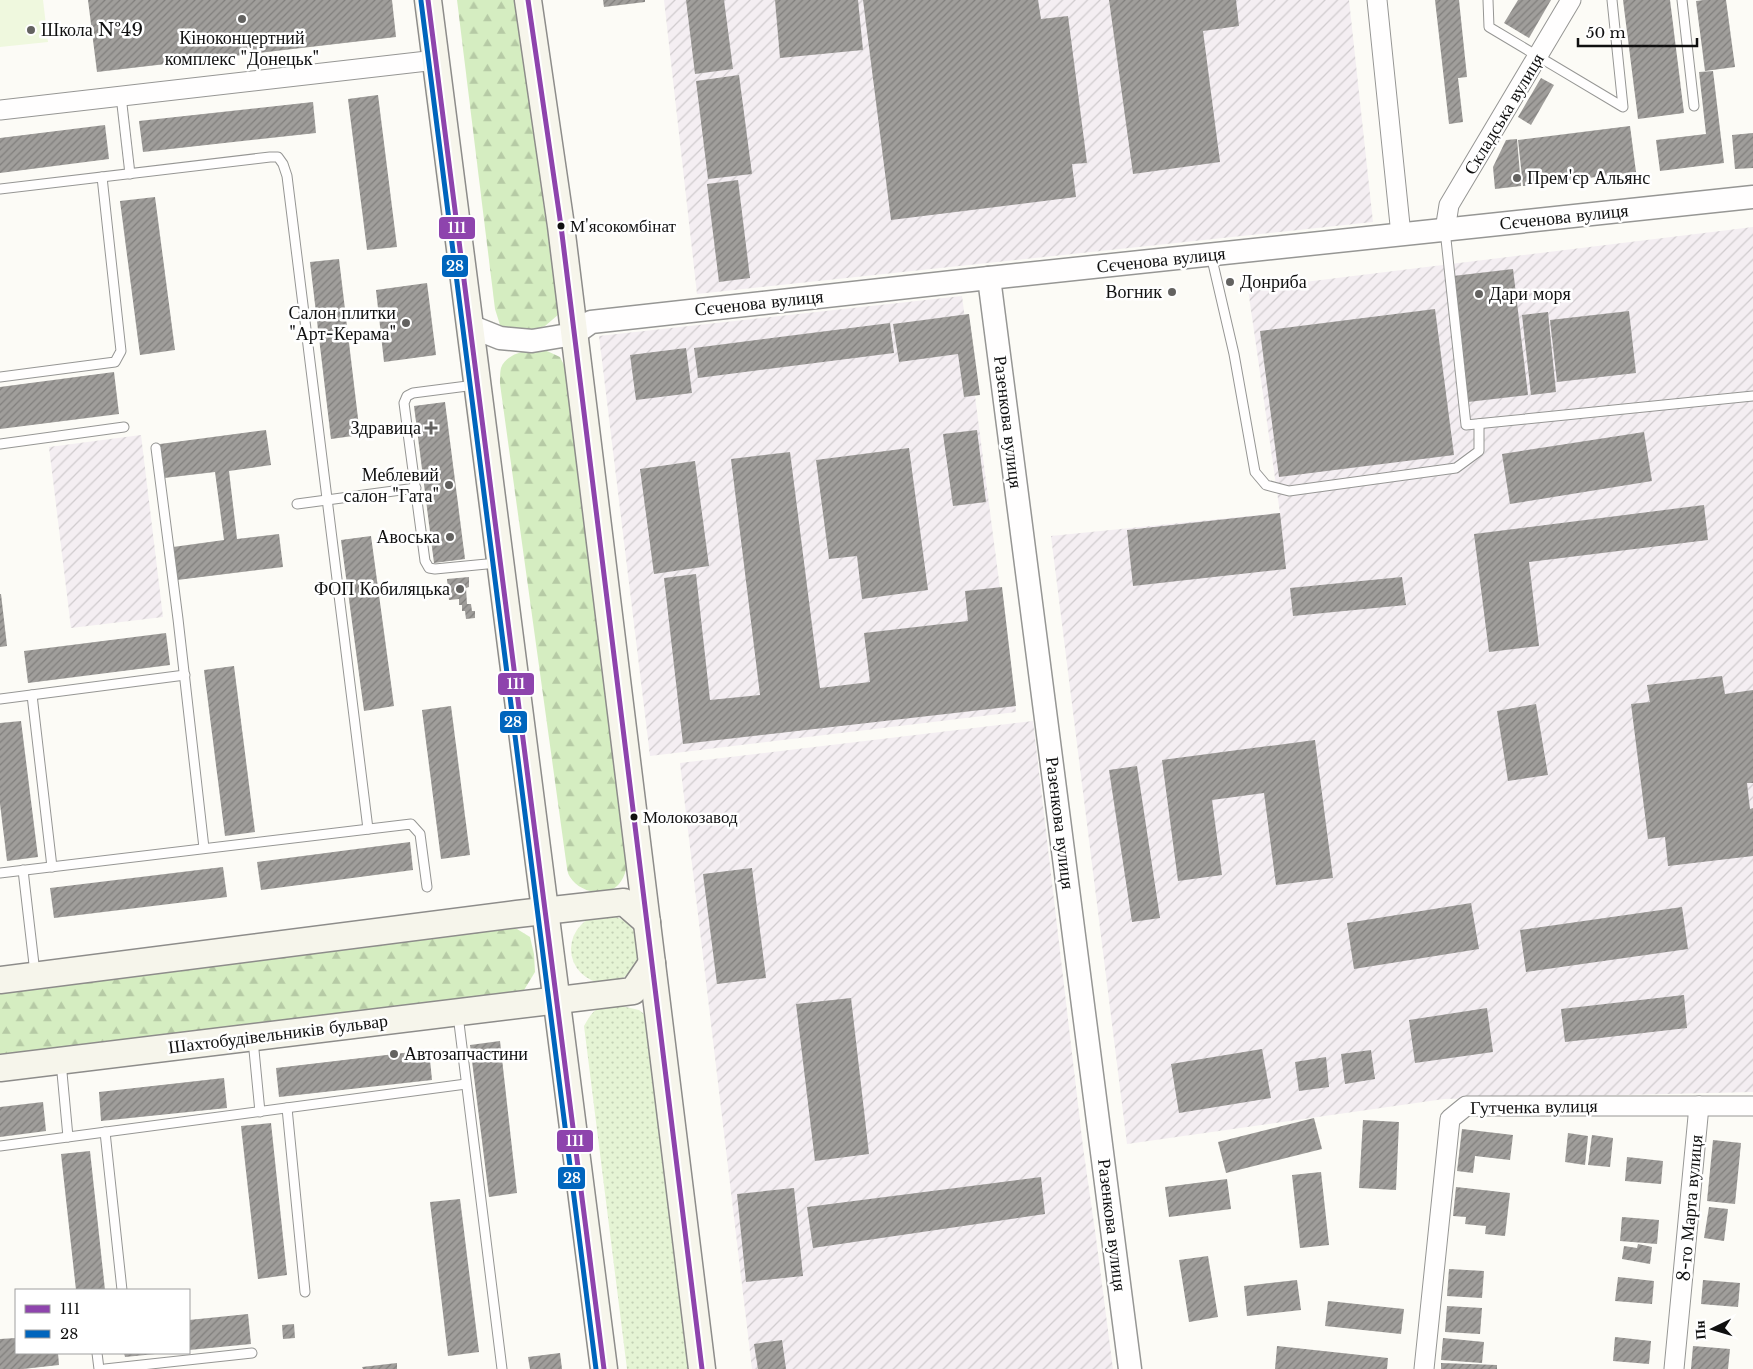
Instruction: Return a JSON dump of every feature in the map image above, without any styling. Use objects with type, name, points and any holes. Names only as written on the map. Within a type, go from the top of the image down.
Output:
[{"type":"main road","points":[[528,0],[574,334],[702,1369]]},
{"type":"main road","points":[[429,1],[604,1369]]},
{"type":"main road","points":[[0,980],[624,902],[647,922]]},
{"type":"main road","name":"Шахтобудівельників бульвар","points":[[0,1068],[633,991],[652,963]]},
{"type":"street","points":[[1377,0],[1401,235]]},
{"type":"street","name":"Складська вулиця","points":[[1445,230],[1450,205],[1571,0]]},
{"type":"street","points":[[0,110],[436,60]]},
{"type":"street","name":"Сєченова вулиця","points":[[574,334],[591,322],[1753,197]]},
{"type":"street","name":"Разенкова вулиця","points":[[989,278],[1130,1369]]},
{"type":"street","points":[[470,326],[500,338],[532,341],[574,334]]},
{"type":"street","name":"Гутченка вулиця","points":[[1424,1369],[1450,1119],[1466,1106],[1753,1106]]},
{"type":"street","name":"8-го Марта вулиця","points":[[1674,1369],[1699,1106]]},
{"type":"lane","points":[[1488,0],[1489,27],[1623,107],[1612,0]]},
{"type":"lane","points":[[1682,0],[1694,106]]},
{"type":"lane","points":[[121,96],[130,174]]},
{"type":"lane","points":[[0,189],[270,157],[278,157],[283,164],[287,176],[368,829]]},
{"type":"lane","points":[[0,377],[115,362],[121,351],[102,177]]},
{"type":"lane","points":[[1445,230],[1466,425],[1753,396]]},
{"type":"lane","points":[[1211,255],[1234,354],[1255,472],[1266,485],[1290,491],[1456,468],[1479,451],[1480,424]]},
{"type":"lane","points":[[477,385],[413,393],[407,396],[404,403],[425,561],[428,568],[436,569],[500,562]]},
{"type":"lane","points":[[0,444],[124,427]]},
{"type":"lane","points":[[156,448],[185,675],[204,848]]},
{"type":"lane","points":[[297,504],[416,488]]},
{"type":"lane","points":[[0,699],[185,675]]},
{"type":"lane","points":[[32,695],[52,867]]},
{"type":"lane","points":[[0,873],[411,824],[420,834],[427,887]]},
{"type":"lane","points":[[23,870],[35,975]]},
{"type":"lane","points":[[457,1012],[502,1369]]},
{"type":"lane","points":[[252,1037],[260,1112]]},
{"type":"lane","points":[[60,1061],[68,1137]]},
{"type":"lane","points":[[0,1146],[466,1084]]},
{"type":"lane","points":[[287,1108],[305,1292]]},
{"type":"lane","points":[[105,1132],[122,1289]]},
{"type":"lane","points":[[105,1369],[252,1353]]},
{"type":"lane","points":[[97,1354],[99,1369]]},
{"type":"shaded area","name":"М'ясокомбінат","points":[[664,0],[1349,0],[1373,222],[697,294]]},
{"type":"shaded area","points":[[1753,227],[1753,1092],[1444,1099],[1127,1144],[1051,536],[1280,513],[1248,289]]},
{"type":"shaded area","points":[[962,296],[1016,712],[650,756],[599,336]]},
{"type":"shaded area","points":[[141,435],[163,617],[71,628],[49,447]]},
{"type":"shaded area","points":[[1033,721],[1083,1147],[1113,1369],[752,1369],[680,763]]},
{"type":"green space","points":[[0,0],[43,0],[48,42],[0,47]]},
{"type":"green space","points":[[457,0],[515,0],[559,314],[545,326],[529,331],[509,331],[500,325],[495,309]]},
{"type":"green space","points":[[536,349],[547,351],[560,357],[567,371],[629,854],[625,874],[619,884],[614,889],[600,892],[593,892],[580,887],[570,877],[567,869],[500,384],[501,368],[507,359],[516,354]]},
{"type":"green space","points":[[605,915],[618,918],[629,925],[636,936],[639,949],[636,962],[629,973],[618,980],[605,983],[592,980],[581,973],[574,962],[571,949],[574,936],[581,925],[592,918]]},
{"type":"green space","points":[[501,926],[517,929],[530,937],[534,954],[535,972],[524,990],[511,997],[0,1058],[0,986]]},
{"type":"green space","points":[[617,1005],[639,1010],[649,1018],[692,1369],[627,1369],[584,1026],[591,1015],[597,1010]]},
{"type":"building","name":"Кіноконцертний комплекс \"Донецьк\"","points":[[88,0],[392,0],[396,37],[97,72]]},
{"type":"building","points":[[603,0],[645,0],[645,2],[604,7]]},
{"type":"building","points":[[686,0],[724,0],[733,69],[695,74]]},
{"type":"building","points":[[775,0],[858,0],[863,50],[780,58]]},
{"type":"building","points":[[863,0],[1038,0],[1041,19],[1068,16],[1087,163],[1072,164],[1076,197],[891,220]]},
{"type":"building","points":[[1109,0],[1236,0],[1239,26],[1203,31],[1220,162],[1133,174]]},
{"type":"building","points":[[1435,0],[1459,0],[1467,77],[1458,78],[1463,122],[1449,124]]},
{"type":"building","points":[[1518,0],[1551,0],[1529,38],[1504,23]]},
{"type":"building","points":[[1623,0],[1670,0],[1684,113],[1638,119]]},
{"type":"building","points":[[1726,0],[1735,67],[1705,71],[1696,1]]},
{"type":"building","points":[[1713,71],[1724,163],[1660,171],[1656,140],[1706,134],[1699,72]]},
{"type":"building","points":[[739,75],[752,174],[708,179],[696,81]]},
{"type":"building","points":[[1541,78],[1554,85],[1531,125],[1518,117]]},
{"type":"building","points":[[378,95],[397,247],[367,250],[348,99]]},
{"type":"building","points":[[313,102],[316,133],[143,152],[139,121]]},
{"type":"building","points":[[105,125],[109,159],[0,173],[0,138]]},
{"type":"building","points":[[1630,126],[1636,172],[1523,186],[1518,140]]},
{"type":"building","points":[[1753,133],[1753,168],[1735,169],[1732,135]]},
{"type":"building","points":[[1517,139],[1521,186],[1495,189],[1493,167],[1506,140]]},
{"type":"building","points":[[738,180],[750,278],[719,282],[707,184]]},
{"type":"building","points":[[155,197],[175,350],[140,355],[120,201]]},
{"type":"building","points":[[339,259],[360,435],[331,439],[310,262]]},
{"type":"building","points":[[1513,269],[1528,395],[1468,402],[1453,276]]},
{"type":"building","name":"Салон плитки \"Арт-Керама\"","points":[[427,283],[436,355],[384,362],[376,290]]},
{"type":"building","points":[[1435,309],[1454,455],[1279,477],[1260,331]]},
{"type":"building","points":[[1629,311],[1636,373],[1557,382],[1550,320]]},
{"type":"building","points":[[1548,312],[1556,392],[1531,395],[1522,315]]},
{"type":"building","points":[[969,314],[980,395],[964,397],[958,354],[899,362],[893,324]]},
{"type":"building","points":[[890,323],[894,353],[698,378],[694,348]]},
{"type":"building","points":[[686,348],[692,393],[636,400],[630,355]]},
{"type":"building","points":[[114,372],[119,414],[0,429],[0,387]]},
{"type":"building","points":[[445,402],[465,559],[434,563],[414,406]]},
{"type":"building","points":[[266,430],[271,465],[229,471],[237,539],[279,534],[283,567],[177,580],[173,547],[224,540],[215,472],[164,478],[160,444]]},
{"type":"building","points":[[977,430],[986,502],[953,506],[943,434]]},
{"type":"building","points":[[1644,432],[1652,481],[1510,504],[1502,454]]},
{"type":"building","points":[[909,448],[928,590],[862,599],[857,556],[829,559],[816,460]]},
{"type":"building","points":[[790,452],[820,688],[870,682],[864,633],[968,621],[965,591],[1002,587],[1016,706],[683,744],[664,578],[696,574],[710,700],[760,695],[731,459]]},
{"type":"building","points":[[695,461],[709,566],[654,574],[640,469]]},
{"type":"building","points":[[1704,505],[1708,540],[1529,562],[1539,646],[1489,652],[1474,534]]},
{"type":"building","points":[[1280,513],[1286,569],[1133,586],[1127,530]]},
{"type":"building","points":[[371,536],[394,706],[364,711],[341,540]]},
{"type":"building","points":[[469,577],[469,587],[466,588],[467,604],[471,604],[472,611],[475,611],[475,618],[466,619],[465,611],[462,611],[462,605],[459,605],[459,599],[449,600],[447,579]]},
{"type":"building","points":[[1402,577],[1406,605],[1293,616],[1290,588]]},
{"type":"building","points":[[0,594],[7,646],[0,647]]},
{"type":"building","points":[[166,633],[170,665],[28,683],[24,651]]},
{"type":"building","points":[[234,666],[255,832],[225,836],[204,670]]},
{"type":"building","points":[[1722,676],[1725,694],[1753,690],[1753,783],[1747,783],[1750,809],[1753,808],[1753,856],[1668,866],[1665,837],[1648,839],[1631,704],[1650,702],[1647,685]]},
{"type":"building","points":[[1536,704],[1548,775],[1508,781],[1497,711]]},
{"type":"building","points":[[451,706],[470,855],[441,859],[422,710]]},
{"type":"building","points":[[21,721],[38,857],[7,861],[0,804],[0,723]]},
{"type":"building","points":[[1315,740],[1333,878],[1276,885],[1264,793],[1212,800],[1222,875],[1178,881],[1162,760]]},
{"type":"building","points":[[1137,766],[1160,918],[1132,922],[1109,770]]},
{"type":"building","points":[[410,842],[413,870],[261,890],[257,862]]},
{"type":"building","points":[[223,867],[227,897],[54,918],[50,888]]},
{"type":"building","points":[[752,868],[766,978],[717,984],[703,874]]},
{"type":"building","points":[[1471,903],[1479,949],[1354,969],[1347,923]]},
{"type":"building","points":[[1682,907],[1688,949],[1526,972],[1520,930]]},
{"type":"building","points":[[1684,995],[1687,1028],[1565,1042],[1561,1009]]},
{"type":"building","points":[[851,998],[869,1154],[815,1161],[796,1004]]},
{"type":"building","points":[[1487,1008],[1493,1052],[1415,1063],[1409,1020]]},
{"type":"building","points":[[500,1041],[517,1193],[489,1197],[470,1045]]},
{"type":"building","points":[[1262,1049],[1271,1098],[1179,1113],[1171,1064]]},
{"type":"building","points":[[429,1050],[432,1080],[279,1097],[276,1068]]},
{"type":"building","points":[[1371,1050],[1375,1079],[1345,1084],[1341,1054]]},
{"type":"building","points":[[1326,1057],[1329,1087],[1299,1091],[1295,1062]]},
{"type":"building","points":[[224,1078],[227,1108],[101,1121],[99,1092]]},
{"type":"building","points":[[43,1102],[46,1131],[0,1137],[0,1107]]},
{"type":"building","points":[[1314,1118],[1322,1149],[1226,1173],[1218,1142]]},
{"type":"building","points":[[1363,1120],[1399,1122],[1396,1190],[1359,1188]]},
{"type":"building","points":[[271,1123],[287,1275],[258,1279],[241,1126]]},
{"type":"building","points":[[1462,1129],[1513,1135],[1510,1160],[1475,1156],[1473,1173],[1457,1171]]},
{"type":"building","points":[[1568,1133],[1588,1136],[1585,1165],[1565,1162]]},
{"type":"building","points":[[1592,1135],[1613,1138],[1610,1167],[1588,1165]]},
{"type":"building","points":[[1713,1140],[1741,1143],[1735,1204],[1707,1201]]},
{"type":"building","points":[[90,1151],[105,1289],[76,1289],[61,1154]]},
{"type":"building","points":[[1627,1157],[1663,1161],[1661,1184],[1625,1181]]},
{"type":"building","points":[[1321,1172],[1329,1245],[1300,1248],[1292,1175]]},
{"type":"building","points":[[1041,1177],[1045,1214],[813,1248],[807,1207]]},
{"type":"building","points":[[1227,1179],[1231,1209],[1169,1217],[1165,1187]]},
{"type":"building","points":[[1456,1187],[1510,1193],[1505,1236],[1485,1234],[1486,1226],[1465,1224],[1466,1217],[1453,1216]]},
{"type":"building","points":[[794,1188],[803,1276],[746,1282],[737,1194]]},
{"type":"building","points":[[460,1199],[479,1352],[448,1356],[430,1202]]},
{"type":"building","points":[[1709,1207],[1728,1209],[1724,1241],[1704,1238]]},
{"type":"building","points":[[1622,1217],[1659,1220],[1657,1244],[1620,1241]]},
{"type":"building","points":[[1638,1244],[1652,1247],[1650,1264],[1622,1259],[1624,1246],[1637,1248]]},
{"type":"building","points":[[1208,1256],[1218,1317],[1189,1322],[1179,1260]]},
{"type":"building","points":[[1449,1269],[1484,1271],[1482,1298],[1447,1296]]},
{"type":"building","points":[[1618,1277],[1654,1281],[1652,1304],[1615,1301]]},
{"type":"building","points":[[1297,1280],[1301,1310],[1247,1316],[1244,1286]]},
{"type":"building","points":[[1703,1280],[1740,1283],[1738,1307],[1701,1304]]},
{"type":"building","points":[[1328,1301],[1404,1309],[1401,1334],[1325,1326]]},
{"type":"building","points":[[1447,1306],[1482,1308],[1480,1334],[1445,1332]]},
{"type":"building","points":[[248,1314],[251,1344],[190,1350],[190,1320]]},
{"type":"building","points":[[294,1324],[295,1338],[283,1339],[282,1325]]},
{"type":"building","points":[[1615,1337],[1651,1341],[1649,1364],[1613,1361]]},
{"type":"building","points":[[15,1338],[15,1354],[58,1354],[59,1365],[23,1369],[0,1369],[0,1339]]},
{"type":"building","points":[[1443,1338],[1484,1342],[1482,1363],[1441,1360]]},
{"type":"building","points":[[782,1340],[786,1369],[758,1369],[754,1344]]},
{"type":"building","points":[[1277,1346],[1388,1358],[1387,1369],[1275,1369]]},
{"type":"building","points":[[1693,1346],[1730,1349],[1728,1369],[1691,1369]]},
{"type":"building","points":[[560,1353],[562,1369],[530,1369],[528,1357]]},
{"type":"building","points":[[124,1354],[155,1354],[125,1357]]},
{"type":"building","points":[[397,1363],[397,1369],[363,1369],[362,1367]]},
{"type":"building","points":[[1441,1363],[1497,1365],[1497,1369],[1441,1369]]},
{"type":"transit line","name":"111","points":[[428,0],[604,1369]]},
{"type":"transit line","name":"111","points":[[528,0],[561,226],[702,1369]]},
{"type":"transit line","name":"28","points":[[421,1],[596,1369]]},
{"type":"place","name":"Кіноконцертний комплекс \"Донецьк\"","points":[[242,19]]},
{"type":"place","name":"Школа №49","points":[[31,30]]},
{"type":"place","name":"Прем'єр Альянс","points":[[1517,178]]},
{"type":"place","name":"М'ясокомбінат","points":[[561,226]]},
{"type":"place","name":"Донриба","points":[[1230,282]]},
{"type":"place","name":"Вогник","points":[[1172,292]]},
{"type":"place","name":"Дари моря","points":[[1479,294]]},
{"type":"place","name":"Салон плитки \"Арт-Керама\"","points":[[406,323]]},
{"type":"place","name":"Здравица","points":[[431,428]]},
{"type":"place","name":"Меблевий салон \"Гата\"","points":[[449,485]]},
{"type":"place","name":"Авоська","points":[[450,537]]},
{"type":"place","name":"ФОП Кобиляцька","points":[[460,589]]},
{"type":"place","name":"Молокозавод","points":[[634,817]]},
{"type":"place","name":"Автозапчастини","points":[[394,1054]]}]
